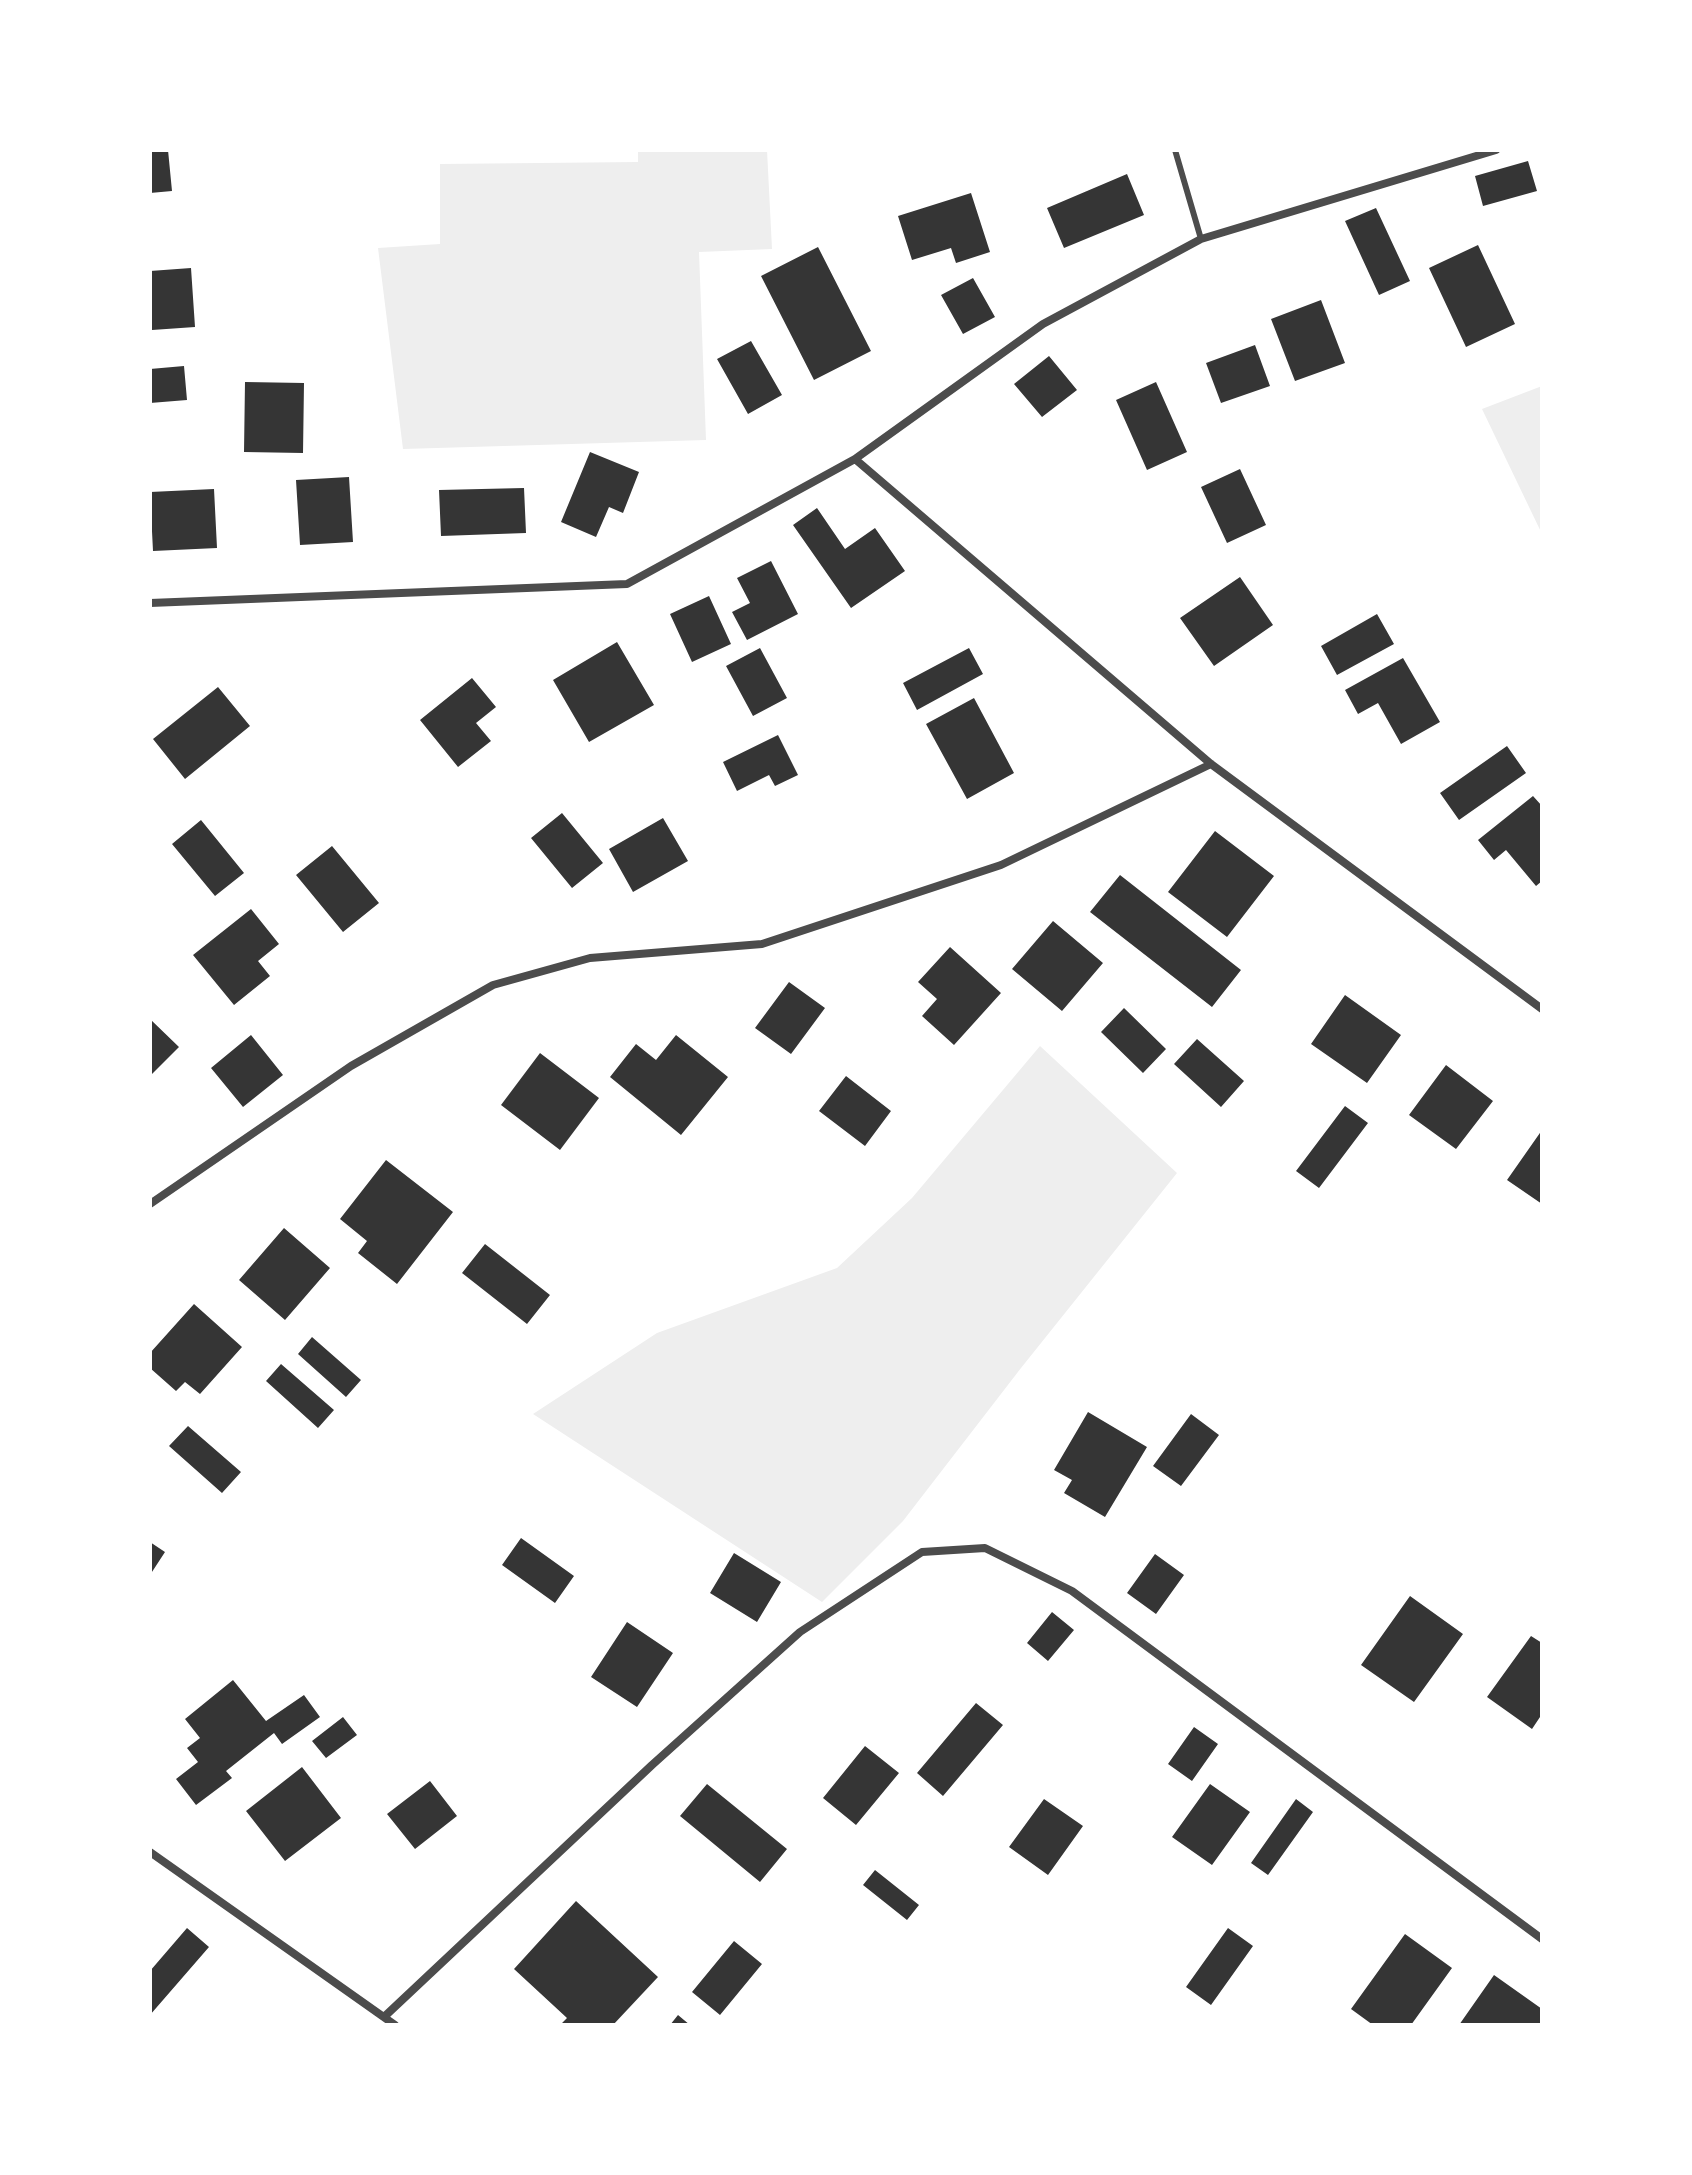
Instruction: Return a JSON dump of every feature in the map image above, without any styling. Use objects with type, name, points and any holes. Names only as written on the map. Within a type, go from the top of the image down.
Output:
[{"type":"street","points":[[150,603],[627,584],[855,459],[1043,324],[1201,239],[1496,150]]},
{"type":"street","points":[[855,459],[1211,764],[1542,1009]]},
{"type":"street","points":[[150,1204],[351,1066],[493,985],[590,958],[762,944],[1001,865],[1211,764]]},
{"type":"street","points":[[384,2017],[652,1765],[800,1632],[922,1552],[985,1548],[1072,1591],[1542,1939]]},
{"type":"street","points":[[150,1852],[395,2025]]},
{"type":"lane","points":[[1175,150],[1201,239]]},
{"type":"shaded area","points":[[638,150],[767,150],[772,249],[699,252],[706,440],[403,449],[378,248],[440,244],[440,164],[638,162]]},
{"type":"shaded area","points":[[1542,386],[1542,534],[1482,409]]},
{"type":"shaded area","points":[[1040,1046],[1177,1173],[903,1521],[822,1602],[533,1414],[657,1333],[837,1268],[912,1198]]},
{"type":"building","points":[[150,150],[168,150],[172,191],[150,193]]},
{"type":"building","points":[[1528,161],[1537,191],[1483,206],[1475,176]]},
{"type":"building","points":[[1127,174],[1144,215],[1064,248],[1047,208]]},
{"type":"building","points":[[971,193],[990,252],[956,263],[951,248],[912,260],[898,216]]},
{"type":"building","points":[[1376,208],[1410,281],[1379,295],[1345,221]]},
{"type":"building","points":[[1478,245],[1515,324],[1466,347],[1429,268]]},
{"type":"building","points":[[818,247],[871,351],[814,380],[761,276]]},
{"type":"building","points":[[191,268],[195,327],[152,330],[150,271]]},
{"type":"building","points":[[973,278],[995,317],[963,334],[941,295]]},
{"type":"building","points":[[1321,300],[1345,363],[1295,381],[1271,319]]},
{"type":"building","points":[[751,341],[782,395],[748,414],[717,359]]},
{"type":"building","points":[[1255,345],[1270,386],[1221,403],[1206,363]]},
{"type":"building","points":[[1049,356],[1077,390],[1042,417],[1014,384]]},
{"type":"building","points":[[184,366],[187,400],[150,403],[150,369]]},
{"type":"building","points":[[245,382],[304,383],[303,453],[244,452]]},
{"type":"building","points":[[1156,382],[1187,452],[1147,470],[1116,400]]},
{"type":"building","points":[[590,452],[639,472],[623,513],[609,507],[596,537],[561,522]]},
{"type":"building","points":[[1240,469],[1266,525],[1227,543],[1201,487]]},
{"type":"building","points":[[349,477],[353,542],[300,545],[296,480]]},
{"type":"building","points":[[524,488],[526,533],[441,536],[439,490]]},
{"type":"building","points":[[214,489],[217,548],[153,551],[150,492]]},
{"type":"building","points":[[817,508],[845,549],[875,528],[905,571],[851,608],[793,525]]},
{"type":"building","points":[[771,561],[798,614],[747,640],[732,612],[750,603],[737,578]]},
{"type":"building","points":[[1240,577],[1273,625],[1214,666],[1180,618]]},
{"type":"building","points":[[709,596],[731,644],[692,662],[670,614]]},
{"type":"building","points":[[1377,614],[1394,644],[1337,675],[1321,646]]},
{"type":"building","points":[[617,642],[654,705],[589,742],[553,680]]},
{"type":"building","points":[[760,648],[787,698],[753,716],[726,666]]},
{"type":"building","points":[[969,648],[983,674],[917,710],[903,683]]},
{"type":"building","points":[[1403,658],[1440,722],[1401,744],[1378,703],[1358,714],[1345,690]]},
{"type":"building","points":[[472,678],[496,707],[476,723],[491,741],[458,767],[420,720]]},
{"type":"building","points":[[218,687],[250,726],[185,779],[153,739]]},
{"type":"building","points":[[974,698],[1014,773],[967,799],[926,724]]},
{"type":"building","points":[[778,735],[798,775],[775,786],[769,775],[737,791],[723,762]]},
{"type":"building","points":[[1507,746],[1526,773],[1459,820],[1440,793]]},
{"type":"building","points":[[1533,796],[1542,806],[1542,881],[1536,886],[1506,850],[1494,860],[1478,840]]},
{"type":"building","points":[[562,813],[603,863],[572,888],[531,838]]},
{"type":"building","points":[[663,818],[688,861],[633,892],[609,849]]},
{"type":"building","points":[[201,820],[244,873],[215,896],[172,844]]},
{"type":"building","points":[[1215,831],[1274,876],[1227,937],[1168,892]]},
{"type":"building","points":[[332,846],[379,903],[343,932],[296,875]]},
{"type":"building","points":[[1120,875],[1241,970],[1212,1007],[1090,912]]},
{"type":"building","points":[[251,909],[279,944],[258,961],[270,976],[234,1005],[193,955]]},
{"type":"building","points":[[1053,921],[1103,963],[1062,1011],[1012,969]]},
{"type":"building","points":[[950,947],[1001,993],[954,1045],[922,1016],[937,999],[918,982]]},
{"type":"building","points":[[789,982],[825,1008],[791,1054],[755,1028]]},
{"type":"building","points":[[1345,995],[1401,1035],[1367,1083],[1311,1044]]},
{"type":"building","points":[[1124,1008],[1166,1049],[1143,1073],[1101,1032]]},
{"type":"building","points":[[150,1019],[179,1047],[150,1076]]},
{"type":"building","points":[[251,1035],[283,1075],[243,1107],[211,1068]]},
{"type":"building","points":[[676,1035],[728,1077],[681,1135],[610,1077],[636,1044],[656,1060]]},
{"type":"building","points":[[1197,1039],[1244,1081],[1221,1107],[1174,1064]]},
{"type":"building","points":[[540,1053],[599,1098],[560,1150],[501,1105]]},
{"type":"building","points":[[1446,1065],[1493,1101],[1456,1149],[1409,1115]]},
{"type":"building","points":[[846,1076],[891,1111],[865,1146],[819,1111]]},
{"type":"building","points":[[1345,1106],[1368,1123],[1319,1188],[1296,1171]]},
{"type":"building","points":[[1542,1130],[1542,1204],[1507,1180]]},
{"type":"building","points":[[386,1160],[453,1212],[397,1284],[358,1253],[367,1241],[340,1219]]},
{"type":"building","points":[[284,1228],[330,1268],[285,1320],[239,1280]]},
{"type":"building","points":[[485,1244],[550,1295],[527,1324],[462,1273]]},
{"type":"building","points":[[194,1304],[242,1347],[200,1394],[185,1382],[176,1391],[150,1368],[150,1353]]},
{"type":"building","points":[[312,1337],[361,1380],[346,1397],[298,1354]]},
{"type":"building","points":[[281,1364],[334,1410],[318,1428],[266,1381]]},
{"type":"building","points":[[1088,1412],[1147,1447],[1105,1517],[1064,1493],[1072,1480],[1054,1470]]},
{"type":"building","points":[[1191,1414],[1219,1435],[1181,1486],[1153,1466]]},
{"type":"building","points":[[188,1426],[241,1472],[222,1493],[169,1446]]},
{"type":"building","points":[[521,1538],[574,1576],[555,1603],[502,1565]]},
{"type":"building","points":[[150,1542],[165,1552],[150,1575]]},
{"type":"building","points":[[734,1553],[781,1582],[757,1622],[710,1593]]},
{"type":"building","points":[[1155,1554],[1184,1575],[1156,1614],[1127,1593]]},
{"type":"building","points":[[1410,1596],[1463,1634],[1414,1702],[1361,1665]]},
{"type":"building","points":[[1052,1612],[1074,1630],[1048,1661],[1027,1643]]},
{"type":"building","points":[[627,1622],[673,1653],[637,1707],[591,1677]]},
{"type":"building","points":[[1531,1636],[1542,1643],[1542,1714],[1532,1729],[1487,1697]]},
{"type":"building","points":[[233,1680],[266,1721],[304,1695],[320,1717],[282,1744],[274,1733],[226,1771],[232,1778],[196,1805],[176,1779],[198,1762],[187,1748],[200,1738],[185,1719]]},
{"type":"building","points":[[976,1703],[1003,1725],[943,1796],[917,1773]]},
{"type":"building","points":[[343,1717],[357,1735],[326,1758],[312,1741]]},
{"type":"building","points":[[1194,1727],[1218,1744],[1192,1781],[1168,1764]]},
{"type":"building","points":[[865,1746],[899,1773],[856,1825],[823,1798]]},
{"type":"building","points":[[302,1767],[341,1818],[285,1861],[246,1811]]},
{"type":"building","points":[[430,1781],[457,1816],[415,1849],[387,1814]]},
{"type":"building","points":[[707,1784],[787,1849],[760,1882],[680,1816]]},
{"type":"building","points":[[1210,1784],[1250,1812],[1212,1865],[1172,1837]]},
{"type":"building","points":[[1044,1799],[1083,1826],[1048,1875],[1009,1847]]},
{"type":"building","points":[[1296,1799],[1313,1812],[1268,1875],[1251,1863]]},
{"type":"building","points":[[875,1870],[919,1905],[907,1920],[863,1885]]},
{"type":"building","points":[[576,1901],[658,1977],[613,2025],[560,2025],[567,2018],[514,1969]]},
{"type":"building","points":[[187,1928],[209,1947],[150,2015],[150,1971]]},
{"type":"building","points":[[1228,1928],[1253,1946],[1211,2005],[1186,1987]]},
{"type":"building","points":[[1405,1934],[1452,1968],[1411,2025],[1373,2025],[1351,2009]]},
{"type":"building","points":[[734,1941],[762,1964],[720,2015],[692,1992]]},
{"type":"building","points":[[1494,1975],[1542,2009],[1542,2025],[1459,2025]]},
{"type":"building","points":[[678,2015],[690,2025],[670,2025]]}]
